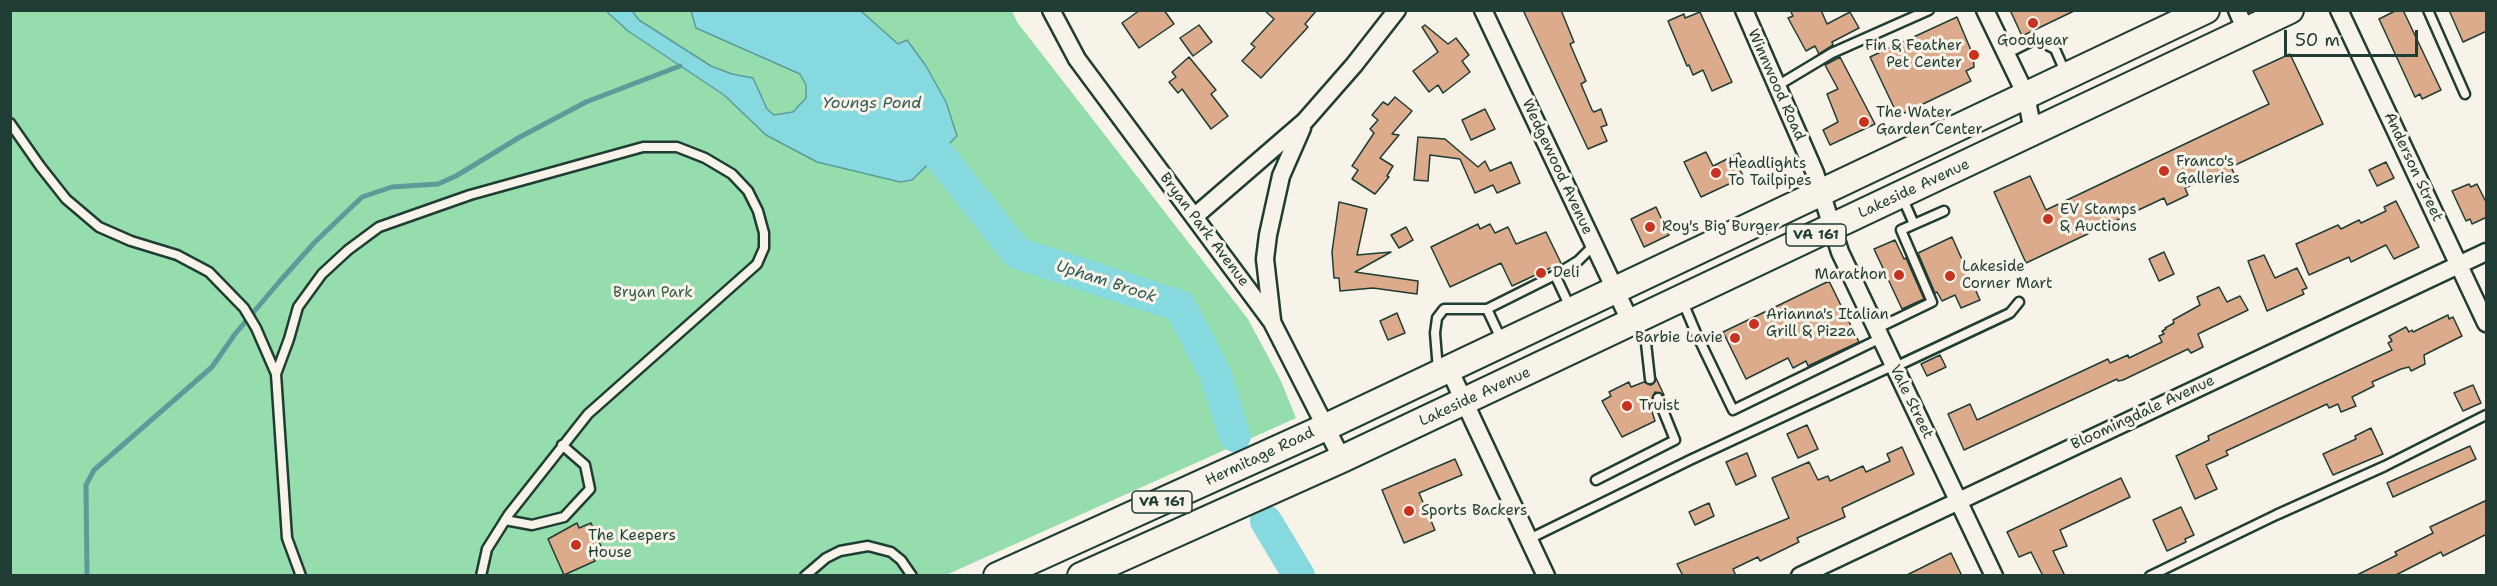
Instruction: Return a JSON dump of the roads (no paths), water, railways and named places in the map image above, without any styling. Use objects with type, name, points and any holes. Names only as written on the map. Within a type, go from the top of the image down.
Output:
[{"type":"main road","name":"Lakeside Avenue","points":[[1342,459],[2033,132],[2242,21],[2290,10]]},
{"type":"main road","name":"VA 161","points":[[1326,427],[2067,76],[2192,14]]},
{"type":"main road","name":"Hermitage Road","points":[[997,576],[1326,427]]},
{"type":"main road","name":"VA 161","points":[[1081,576],[1342,459]]},
{"type":"street","name":"Bryan Park Avenue","points":[[1051,10],[1077,59],[1272,322],[1342,459]]},
{"type":"street","points":[[1194,217],[1305,121],[1396,10]]},
{"type":"street","name":"Wedgewood Avenue","points":[[1483,10],[1631,323]]},
{"type":"street","name":"Winnwood Road","points":[[1744,10],[1815,173],[1821,193]]},
{"type":"street","points":[[1985,10],[2026,95],[2033,132]]},
{"type":"street","name":"Anderson Street","points":[[2339,10],[2487,323]]},
{"type":"street","points":[[1272,322],[1265,259],[1270,223],[1281,176],[1305,121]]},
{"type":"street","name":"Vale Street","points":[[1821,193],[1840,252],[1994,576]]},
{"type":"street","name":"Bloomingdale Avenue","points":[[1800,576],[2487,252]]},
{"type":"street","points":[[1444,371],[1464,401],[1546,576]]},
{"type":"lane","points":[[1777,86],[1833,53],[1929,10]]},
{"type":"lane","points":[[2428,10],[2465,94]]},
{"type":"lane","points":[[2006,54],[2031,41],[2041,42],[2055,49],[2067,76]]},
{"type":"lane","points":[[10,123],[66,199],[99,227],[131,241],[177,255],[209,272],[244,308],[256,328],[276,374],[287,538],[302,576]]},
{"type":"lane","points":[[276,374],[298,307],[322,274],[348,250],[379,227],[470,195],[643,147],[676,147],[705,158],[732,174],[748,191],[758,212],[764,233],[764,248],[757,264],[588,414],[505,520],[487,549],[481,576]]},
{"type":"lane","points":[[1901,195],[1914,224]]},
{"type":"lane","points":[[1682,299],[1734,410],[1879,333],[1932,302],[1901,230],[1944,210]]},
{"type":"lane","points":[[1444,371],[1435,357],[1437,318],[1444,309],[1487,309],[1555,275],[1578,261],[1594,245]]},
{"type":"lane","points":[[1555,275],[1572,310]]},
{"type":"lane","points":[[1529,539],[1690,460],[2010,313],[2019,302]]},
{"type":"lane","points":[[1487,309],[1503,343]]},
{"type":"lane","points":[[1631,323],[1646,343],[1650,379]]},
{"type":"lane","points":[[1596,480],[1675,440],[1658,398]]},
{"type":"lane","points":[[2150,576],[2276,515],[2385,466],[2487,415]]},
{"type":"lane","points":[[505,520],[532,525],[564,517],[590,489],[585,465],[562,445]]},
{"type":"lane","points":[[805,576],[826,558],[840,551],[868,546],[891,552],[912,576]]},
{"type":"water","name":"Youngs Pond","points":[[606,11],[632,11],[639,20],[711,66],[732,74],[753,78],[767,109],[774,115],[793,112],[806,98],[806,85],[800,74],[696,28],[691,11],[861,11],[898,44],[907,40],[926,66],[946,102],[957,136],[912,180],[900,182],[817,162],[766,135],[724,95],[628,31]]},
{"type":"waterway","points":[[87,576],[86,485],[94,470],[212,367],[235,334],[280,281],[315,242],[362,197],[392,187],[438,184],[586,102],[680,66]]},
{"type":"waterway","name":"Upham Brook","points":[[938,154],[1017,253],[1180,306],[1215,373],[1235,436]]},
{"type":"waterway","name":"Upham Brook","points":[[1266,521],[1299,576]]},
{"type":"place","name":"Goodyear","points":[[2033,23]]},
{"type":"place","name":"Fin & Feather Pet Center","points":[[1974,55]]},
{"type":"place","name":"The Water Garden Center","points":[[1864,122]]},
{"type":"place","name":"Franco's Galleries","points":[[2164,171]]},
{"type":"place","name":"Headlights To Tailpipes","points":[[1716,173]]},
{"type":"place","name":"EV Stamps & Auctions","points":[[2048,219]]},
{"type":"place","name":"Roy's Big Burger","points":[[1650,227]]},
{"type":"place","name":"Deli","points":[[1541,273]]},
{"type":"place","name":"Marathon","points":[[1899,275]]},
{"type":"place","name":"Lakeside Corner Mart","points":[[1950,276]]},
{"type":"place","name":"Arianna's Italian Grill & Pizza","points":[[1754,324]]},
{"type":"place","name":"Barbie Lavie","points":[[1735,338]]},
{"type":"place","name":"Truist","points":[[1627,406]]},
{"type":"place","name":"Sports Backers","points":[[1409,511]]},
{"type":"place","name":"The Keepers House","points":[[576,545]]},
{"type":"park label","name":"Bryan Park","points":[[653,293]]}]
